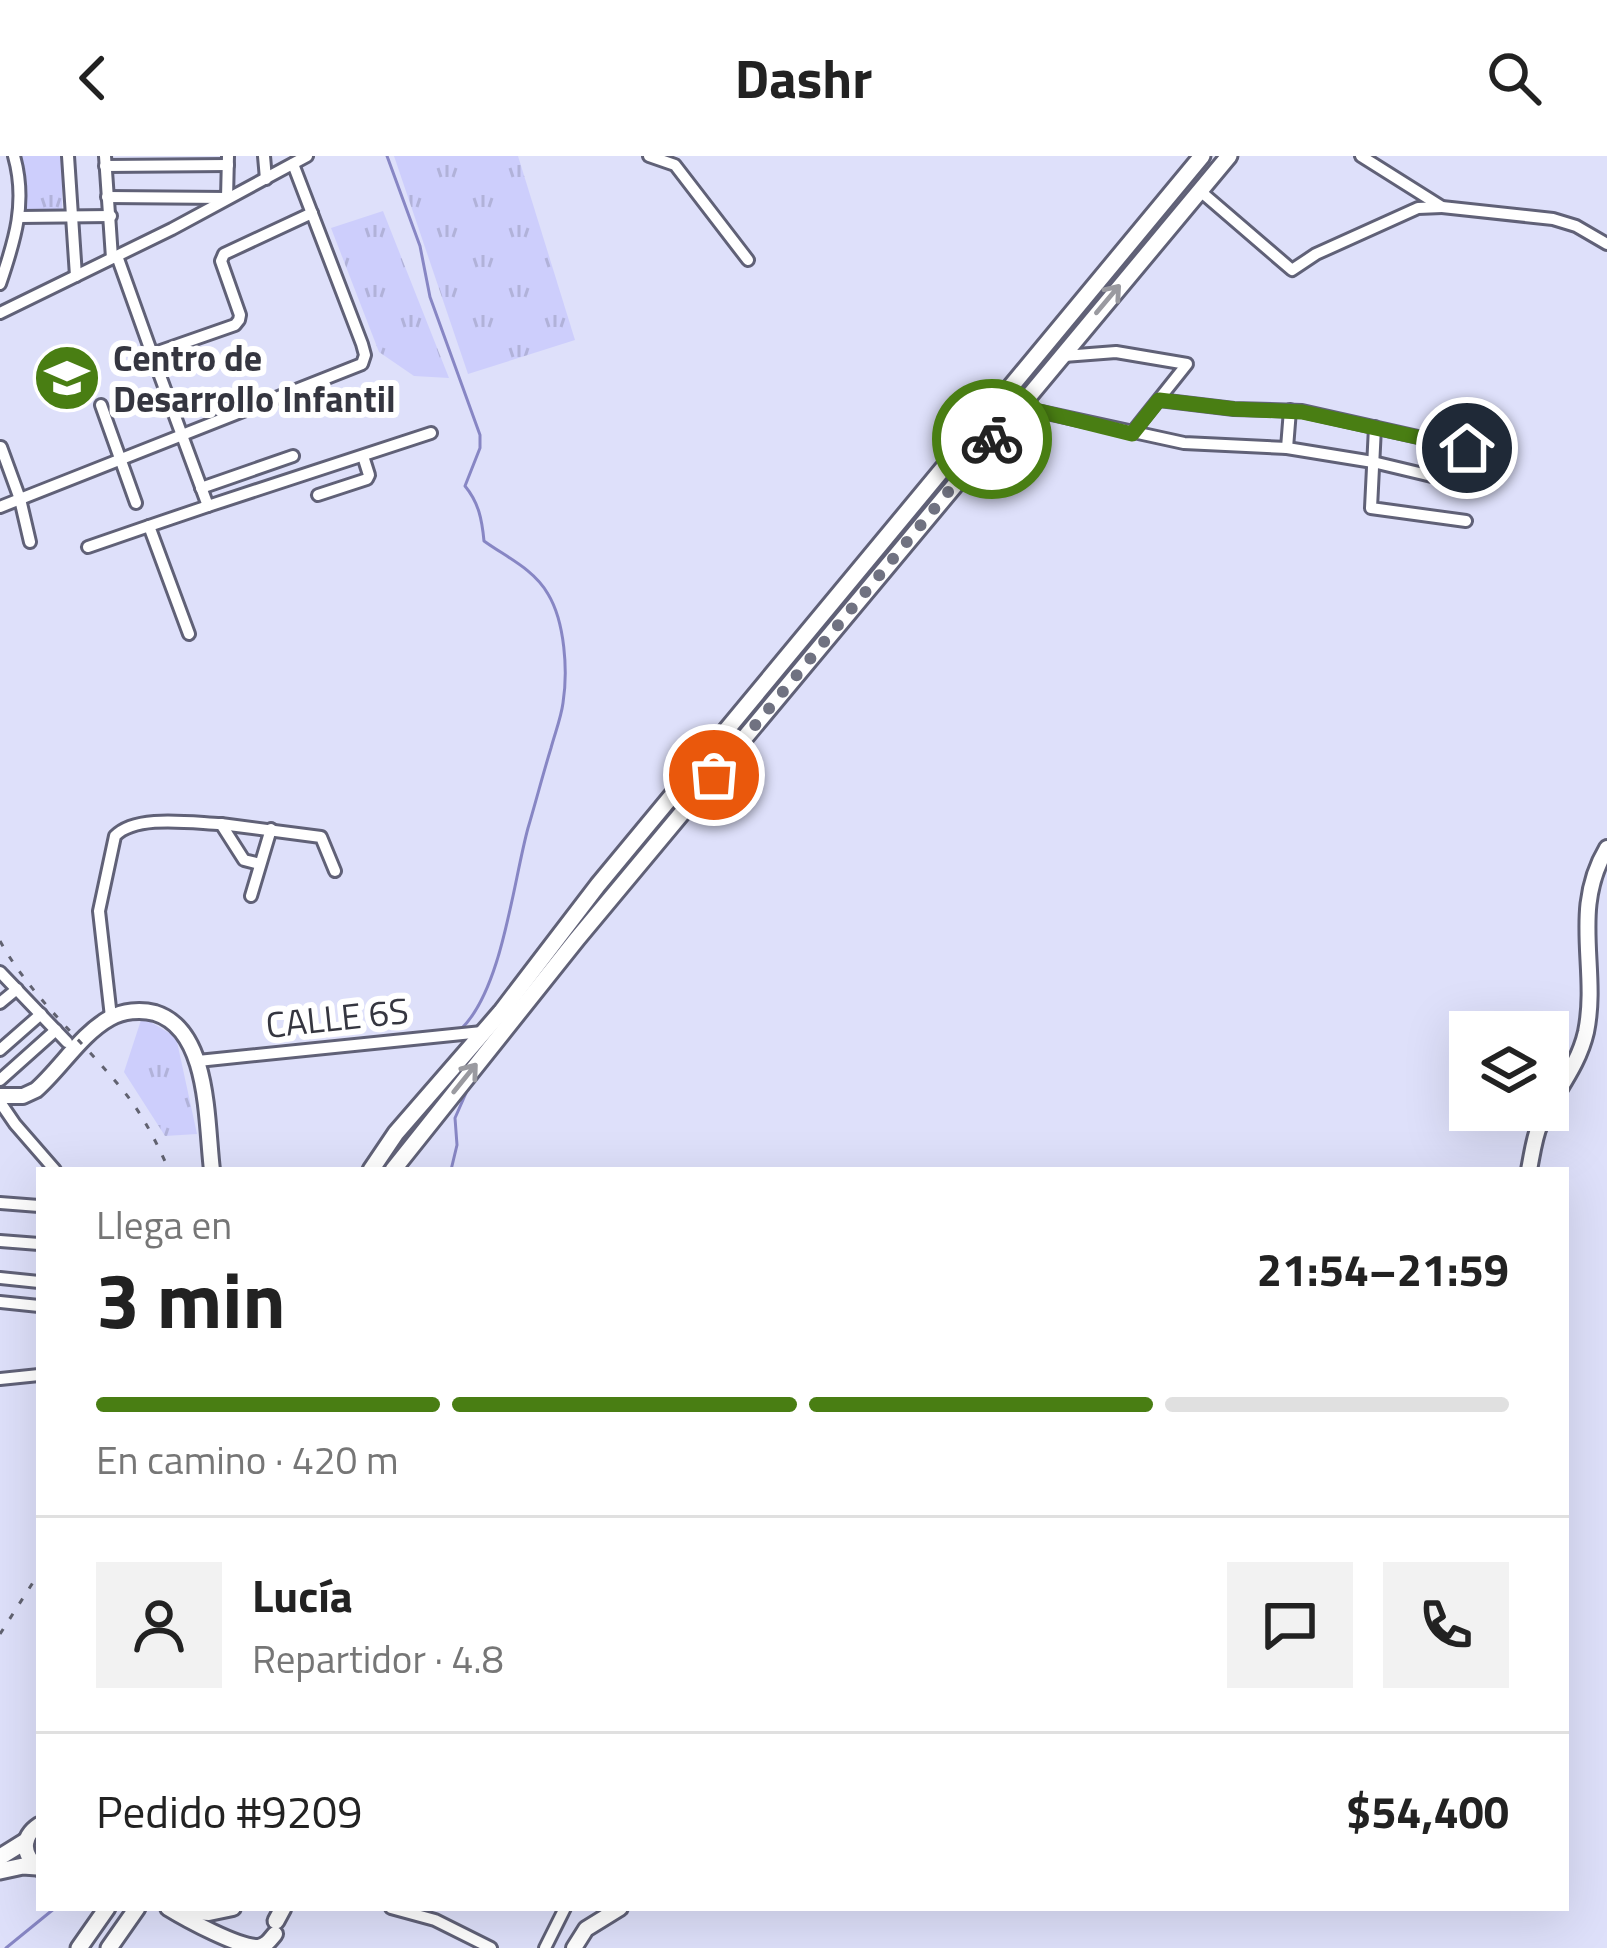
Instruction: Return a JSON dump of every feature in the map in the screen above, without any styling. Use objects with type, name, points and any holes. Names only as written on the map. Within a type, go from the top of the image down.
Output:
[{"type":"highway","points":[[373,1167],[598,885],[1202,156]]},
{"type":"highway","points":[[395,1167],[592,921],[1229,156]]},
{"type":"highway","points":[[0,1857],[26,1841]]},
{"type":"highway","points":[[0,1871],[36,1868]]},
{"type":"highway","points":[[79,1948],[105,1911]]},
{"type":"highway","points":[[109,1948],[134,1913]]},
{"type":"main road","points":[[1530,1167],[1539,1127],[1579,1057],[1587,1027],[1586,907],[1607,848]]},
{"type":"main road","points":[[0,1099],[37,1090],[99,1026],[125,1012],[144,1011],[172,1021],[183,1031],[198,1061],[212,1167]]},
{"type":"main road","points":[[36,1827],[26,1841],[29,1860],[36,1866]]},
{"type":"main road","points":[[173,1911],[241,1947],[268,1943],[275,1924]]},
{"type":"main road","points":[[233,1911],[229,1926],[241,1947]]},
{"type":"main road","points":[[574,1948],[586,1929],[615,1911]]},
{"type":"street","points":[[0,284],[19,218],[20,177],[14,156]]},
{"type":"street","points":[[68,156],[76,276]]},
{"type":"street","points":[[264,156],[266,178]]},
{"type":"street","points":[[0,314],[307,156]]},
{"type":"street","points":[[650,156],[679,169],[748,260]]},
{"type":"street","points":[[1361,156],[1442,207]]},
{"type":"street","points":[[208,506],[114,257],[105,161],[227,161],[227,198]]},
{"type":"street","points":[[0,507],[362,364],[362,344],[293,164]]},
{"type":"street","points":[[1198,190],[1292,270],[1316,254],[1418,208],[1553,219],[1607,244]]},
{"type":"street","points":[[107,197],[227,198]]},
{"type":"street","points":[[152,355],[235,325],[239,320],[221,261],[224,254],[312,213]]},
{"type":"street","points":[[19,218],[111,216]]},
{"type":"street","points":[[1060,356],[1116,352],[1187,364],[1132,434]]},
{"type":"street","points":[[1159,400],[1290,410],[1467,448]]},
{"type":"street","points":[[101,405],[136,503]]},
{"type":"street","points":[[1019,406],[1132,434],[1184,443],[1287,448],[1461,483]]},
{"type":"street","points":[[1287,448],[1290,410]]},
{"type":"street","points":[[1375,427],[1371,508],[1466,521]]},
{"type":"street","points":[[88,547],[430,434]]},
{"type":"street","points":[[2,447],[30,542]]},
{"type":"street","points":[[201,488],[293,456]]},
{"type":"street","points":[[318,496],[364,482],[369,475],[363,456]]},
{"type":"street","points":[[149,526],[190,634]]},
{"type":"street","points":[[112,1017],[99,911],[115,836],[121,829],[159,822],[221,824],[320,837],[335,872]]},
{"type":"street","points":[[221,824],[244,860],[260,864]]},
{"type":"street","points":[[251,896],[271,830]]},
{"type":"street","points":[[0,972],[67,1042]]},
{"type":"street","points":[[0,1004],[17,989]]},
{"type":"street","points":[[0,1050],[41,1014]]},
{"type":"street","points":[[0,1080],[56,1030]]},
{"type":"street","name":"CALLE 6S","points":[[198,1061],[482,1032]]},
{"type":"street","points":[[0,1099],[53,1167]]},
{"type":"street","points":[[0,1203],[36,1206]]},
{"type":"street","points":[[0,1241],[36,1244]]},
{"type":"street","points":[[0,1278],[36,1282]]},
{"type":"street","points":[[0,1302],[36,1306]]},
{"type":"street","points":[[0,1378],[36,1375]]},
{"type":"street","points":[[403,1911],[435,1920],[490,1948]]},
{"type":"street","points":[[435,1920],[440,1911]]},
{"type":"street","points":[[545,1948],[564,1911]]},
{"type":"green space","points":[[15,156],[62,156],[62,210],[19,212]]},
{"type":"green space","points":[[394,156],[518,156],[575,340],[468,374]]},
{"type":"green space","points":[[383,211],[449,378],[414,376],[379,352],[331,228]]},
{"type":"green space","points":[[142,1017],[176,1037],[197,1134],[165,1136],[124,1072]]},
{"type":"waterway","points":[[387,156],[420,246],[430,297],[480,435],[480,448],[465,486],[479,512],[484,541],[542,585],[554,605],[564,647],[562,709],[504,934],[487,989],[461,1029]]},
{"type":"waterway","points":[[452,1167],[457,1145],[455,1118],[466,1093]]},
{"type":"waterway","points":[[6,1948],[51,1911]]},
{"type":"railway","points":[[0,941],[41,999],[129,1098],[168,1167]]},
{"type":"railway","points":[[0,1634],[36,1578]]},
{"type":"way so far","points":[[714,775],[992,439]]},
{"type":"place","name":"Centro de Desarrollo Infantil","points":[[67,378]]},
{"type":"route","points":[[992,439],[1019,406],[1132,434],[1159,400],[1302,412],[1467,448]]}]
